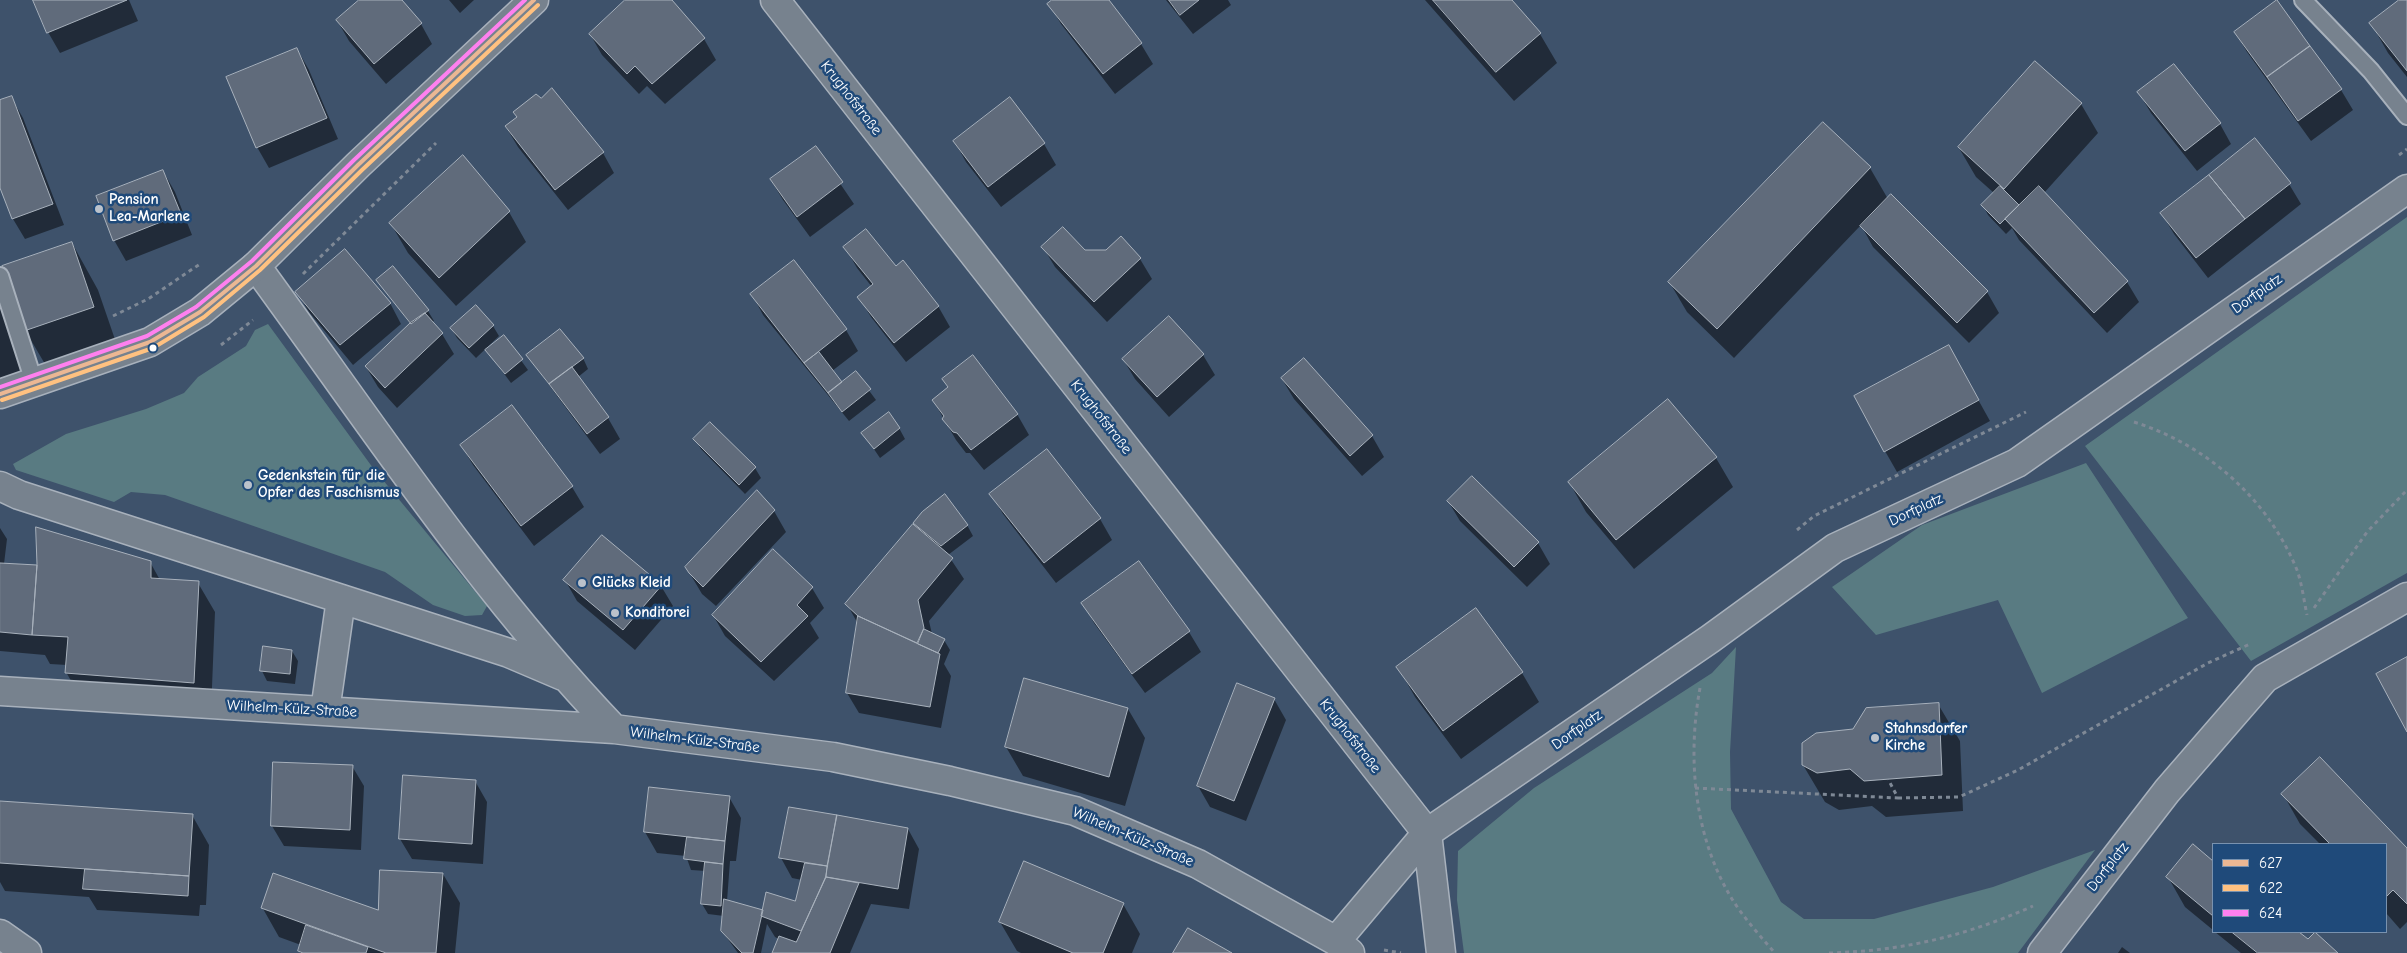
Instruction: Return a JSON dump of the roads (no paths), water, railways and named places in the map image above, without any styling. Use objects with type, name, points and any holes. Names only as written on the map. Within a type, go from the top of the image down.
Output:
[{"type":"street","points":[[0,394],[150,342],[200,312],[256,266],[358,165],[534,0]]},
{"type":"street","name":"Krughofstraße","points":[[775,0],[1427,833]]},
{"type":"street","name":"Dorfplatz","points":[[1343,947],[1427,833],[1710,639],[1836,548],[2017,463],[2407,189]]},
{"type":"street","points":[[256,266],[493,591],[563,676],[614,729]]},
{"type":"street","points":[[0,486],[18,495],[509,654],[563,676]]},
{"type":"street","name":"Dorfplatz","points":[[2042,953],[2167,791],[2265,678],[2407,596]]},
{"type":"street","points":[[325,711],[341,599]]},
{"type":"street","name":"Wilhelm-Külz-Straße","points":[[0,691],[614,729],[832,757],[950,781],[1075,811],[1198,864],[1343,947]]},
{"type":"street","points":[[1427,833],[1442,953]]},
{"type":"street","points":[[0,934],[27,953]]},
{"type":"lane","points":[[2303,0],[2370,71],[2407,116]]},
{"type":"lane","points":[[0,276],[34,382]]},
{"type":"place","name":"Pension Lea-Marlene","points":[[99,209]]},
{"type":"place","name":"Gedenkstein für die Opfer des Faschismus","points":[[248,485]]},
{"type":"place","name":"Glücks Kleid","points":[[582,583]]},
{"type":"place","name":"Konditorei","points":[[615,613]]},
{"type":"place","name":"Stahnsdorfer Kirche","points":[[1875,738]]}]
